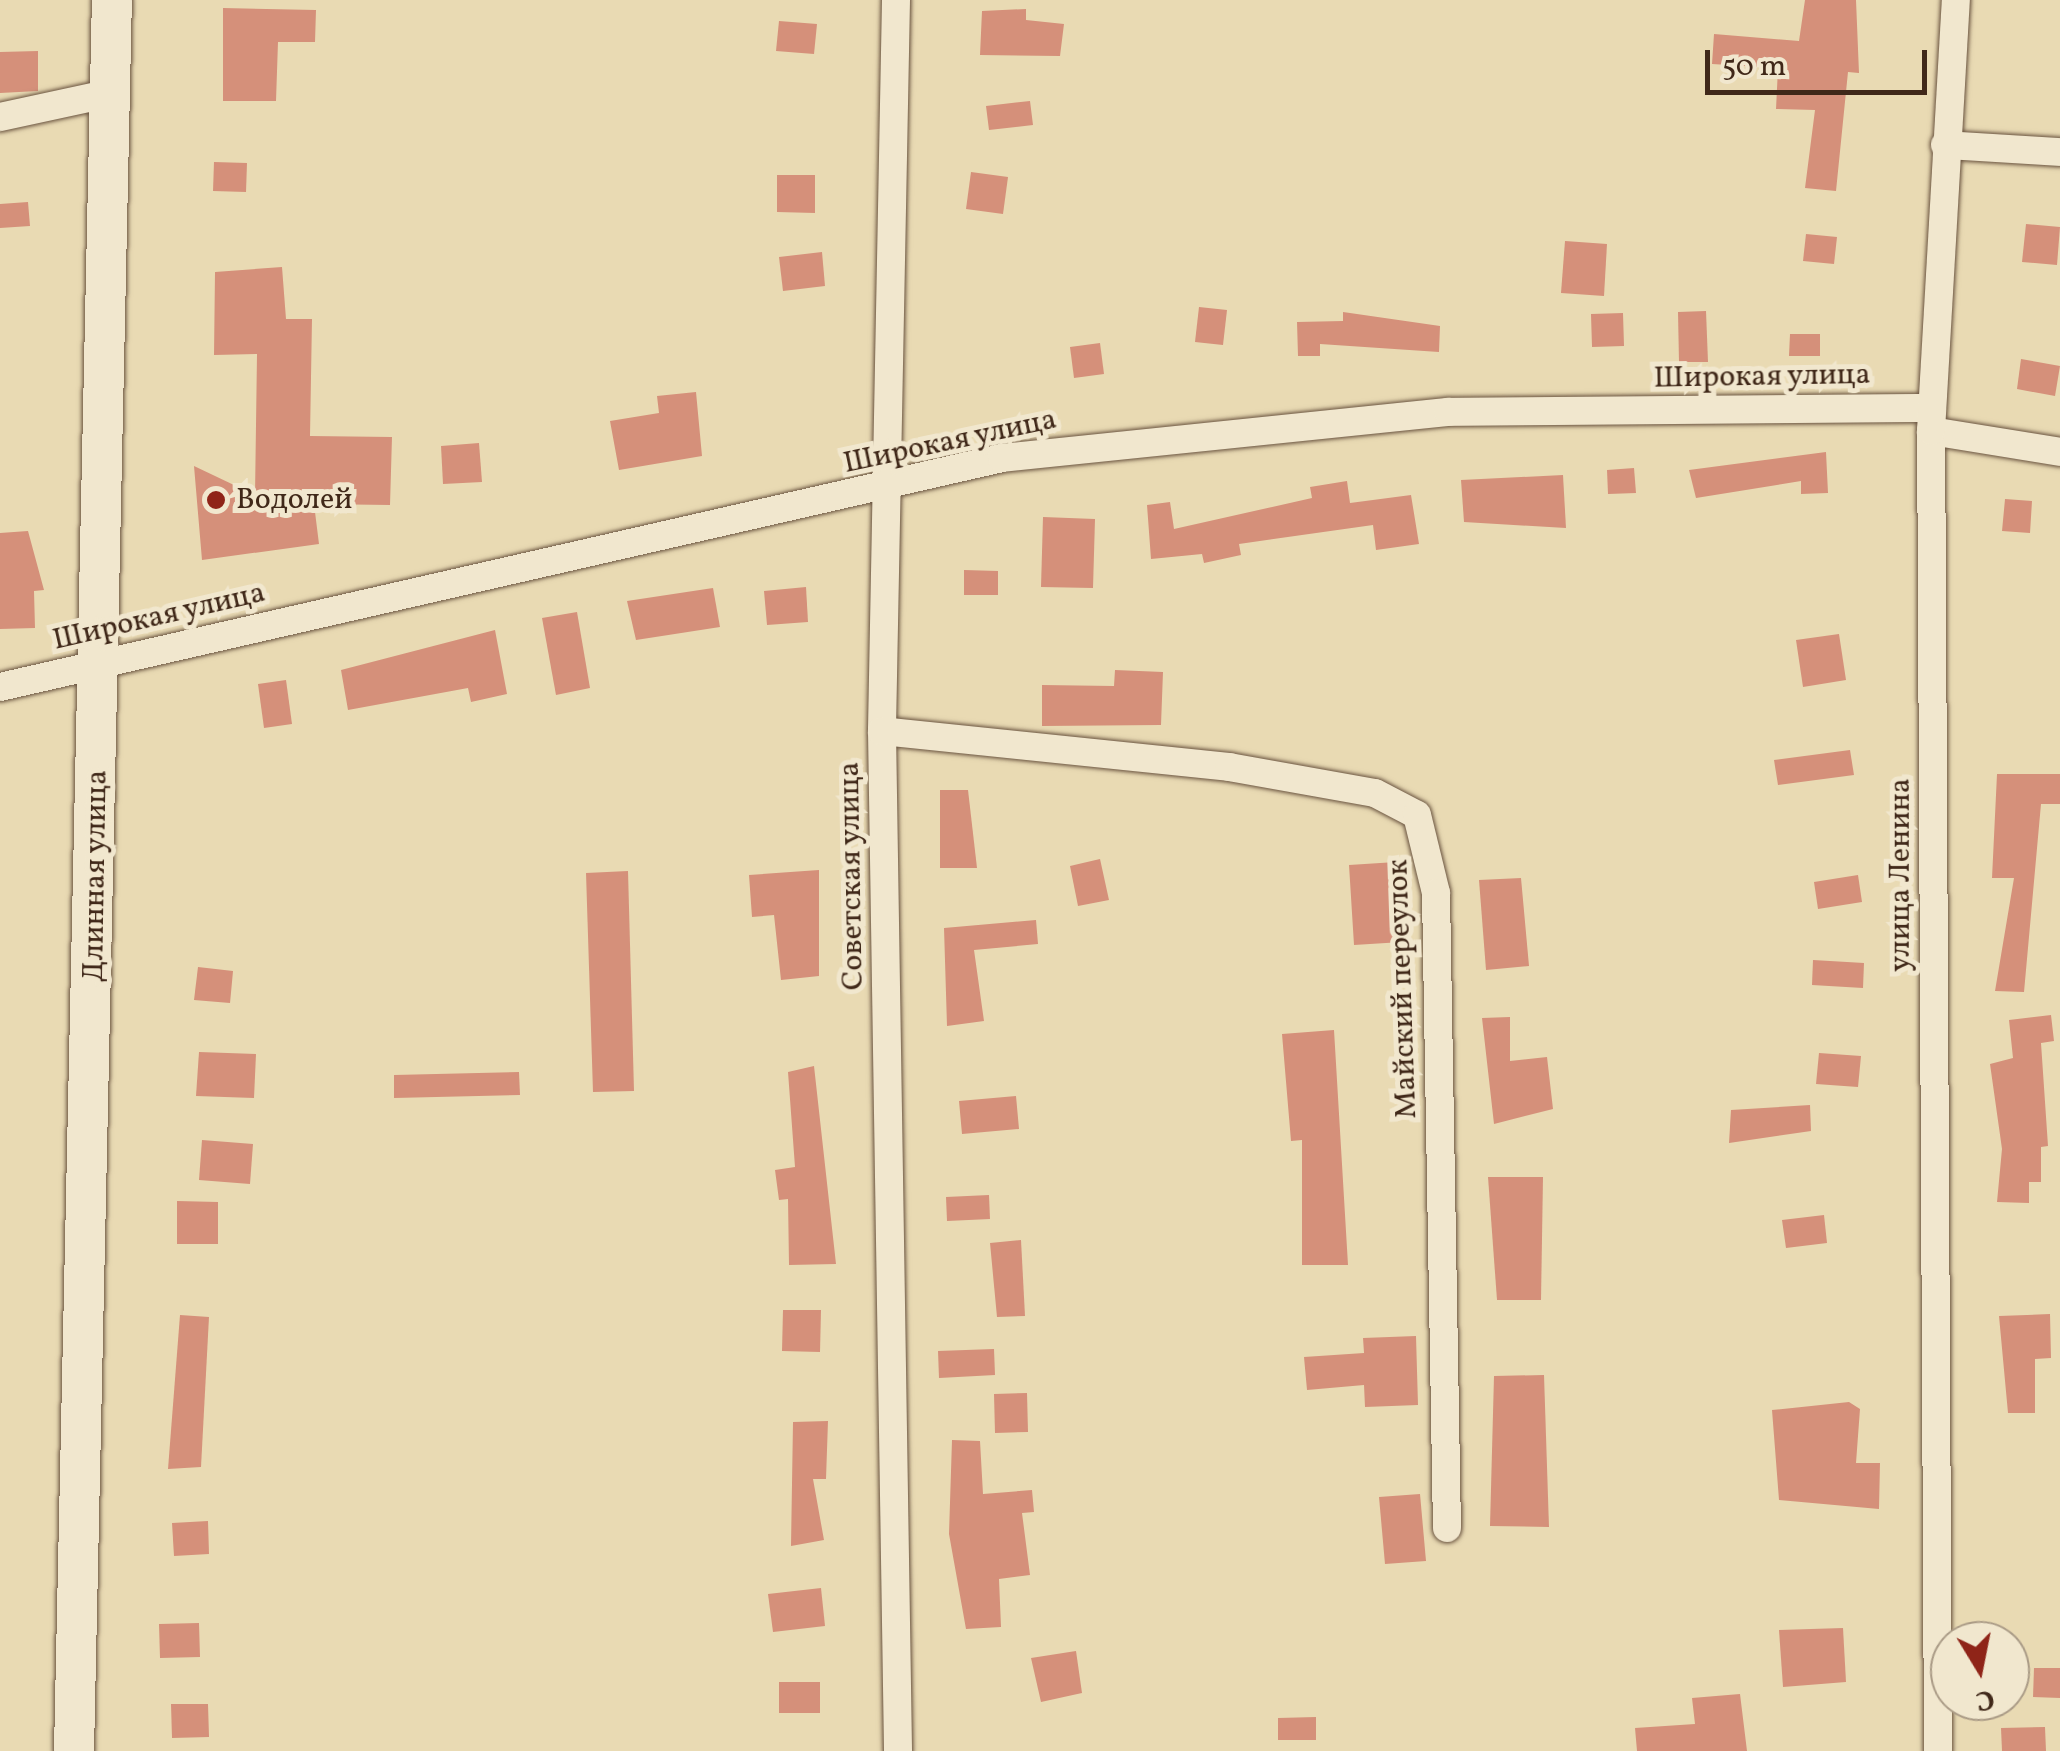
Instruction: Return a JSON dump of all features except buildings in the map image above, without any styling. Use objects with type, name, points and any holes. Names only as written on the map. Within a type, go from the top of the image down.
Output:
[{"type":"main road","name":"Длинная улица","points":[[74,1751],[102,663],[112,0]]},
{"type":"street","name":"Советская улица","points":[[896,0],[883,489],[882,732],[898,1751]]},
{"type":"street","name":"улица Ленина","points":[[1938,1751],[1932,419],[1956,0]]},
{"type":"street","points":[[0,117],[111,93]]},
{"type":"street","points":[[1945,145],[2060,152]]},
{"type":"street","name":"Широкая улица","points":[[0,687],[883,489],[1002,458],[1448,412],[1932,419],[2060,452]]},
{"type":"street","name":"Майский переулок","points":[[882,732],[1229,767],[1374,793],[1416,815],[1436,894],[1447,1528]]},
{"type":"place","name":"Водолей","points":[[216,500]]}]
